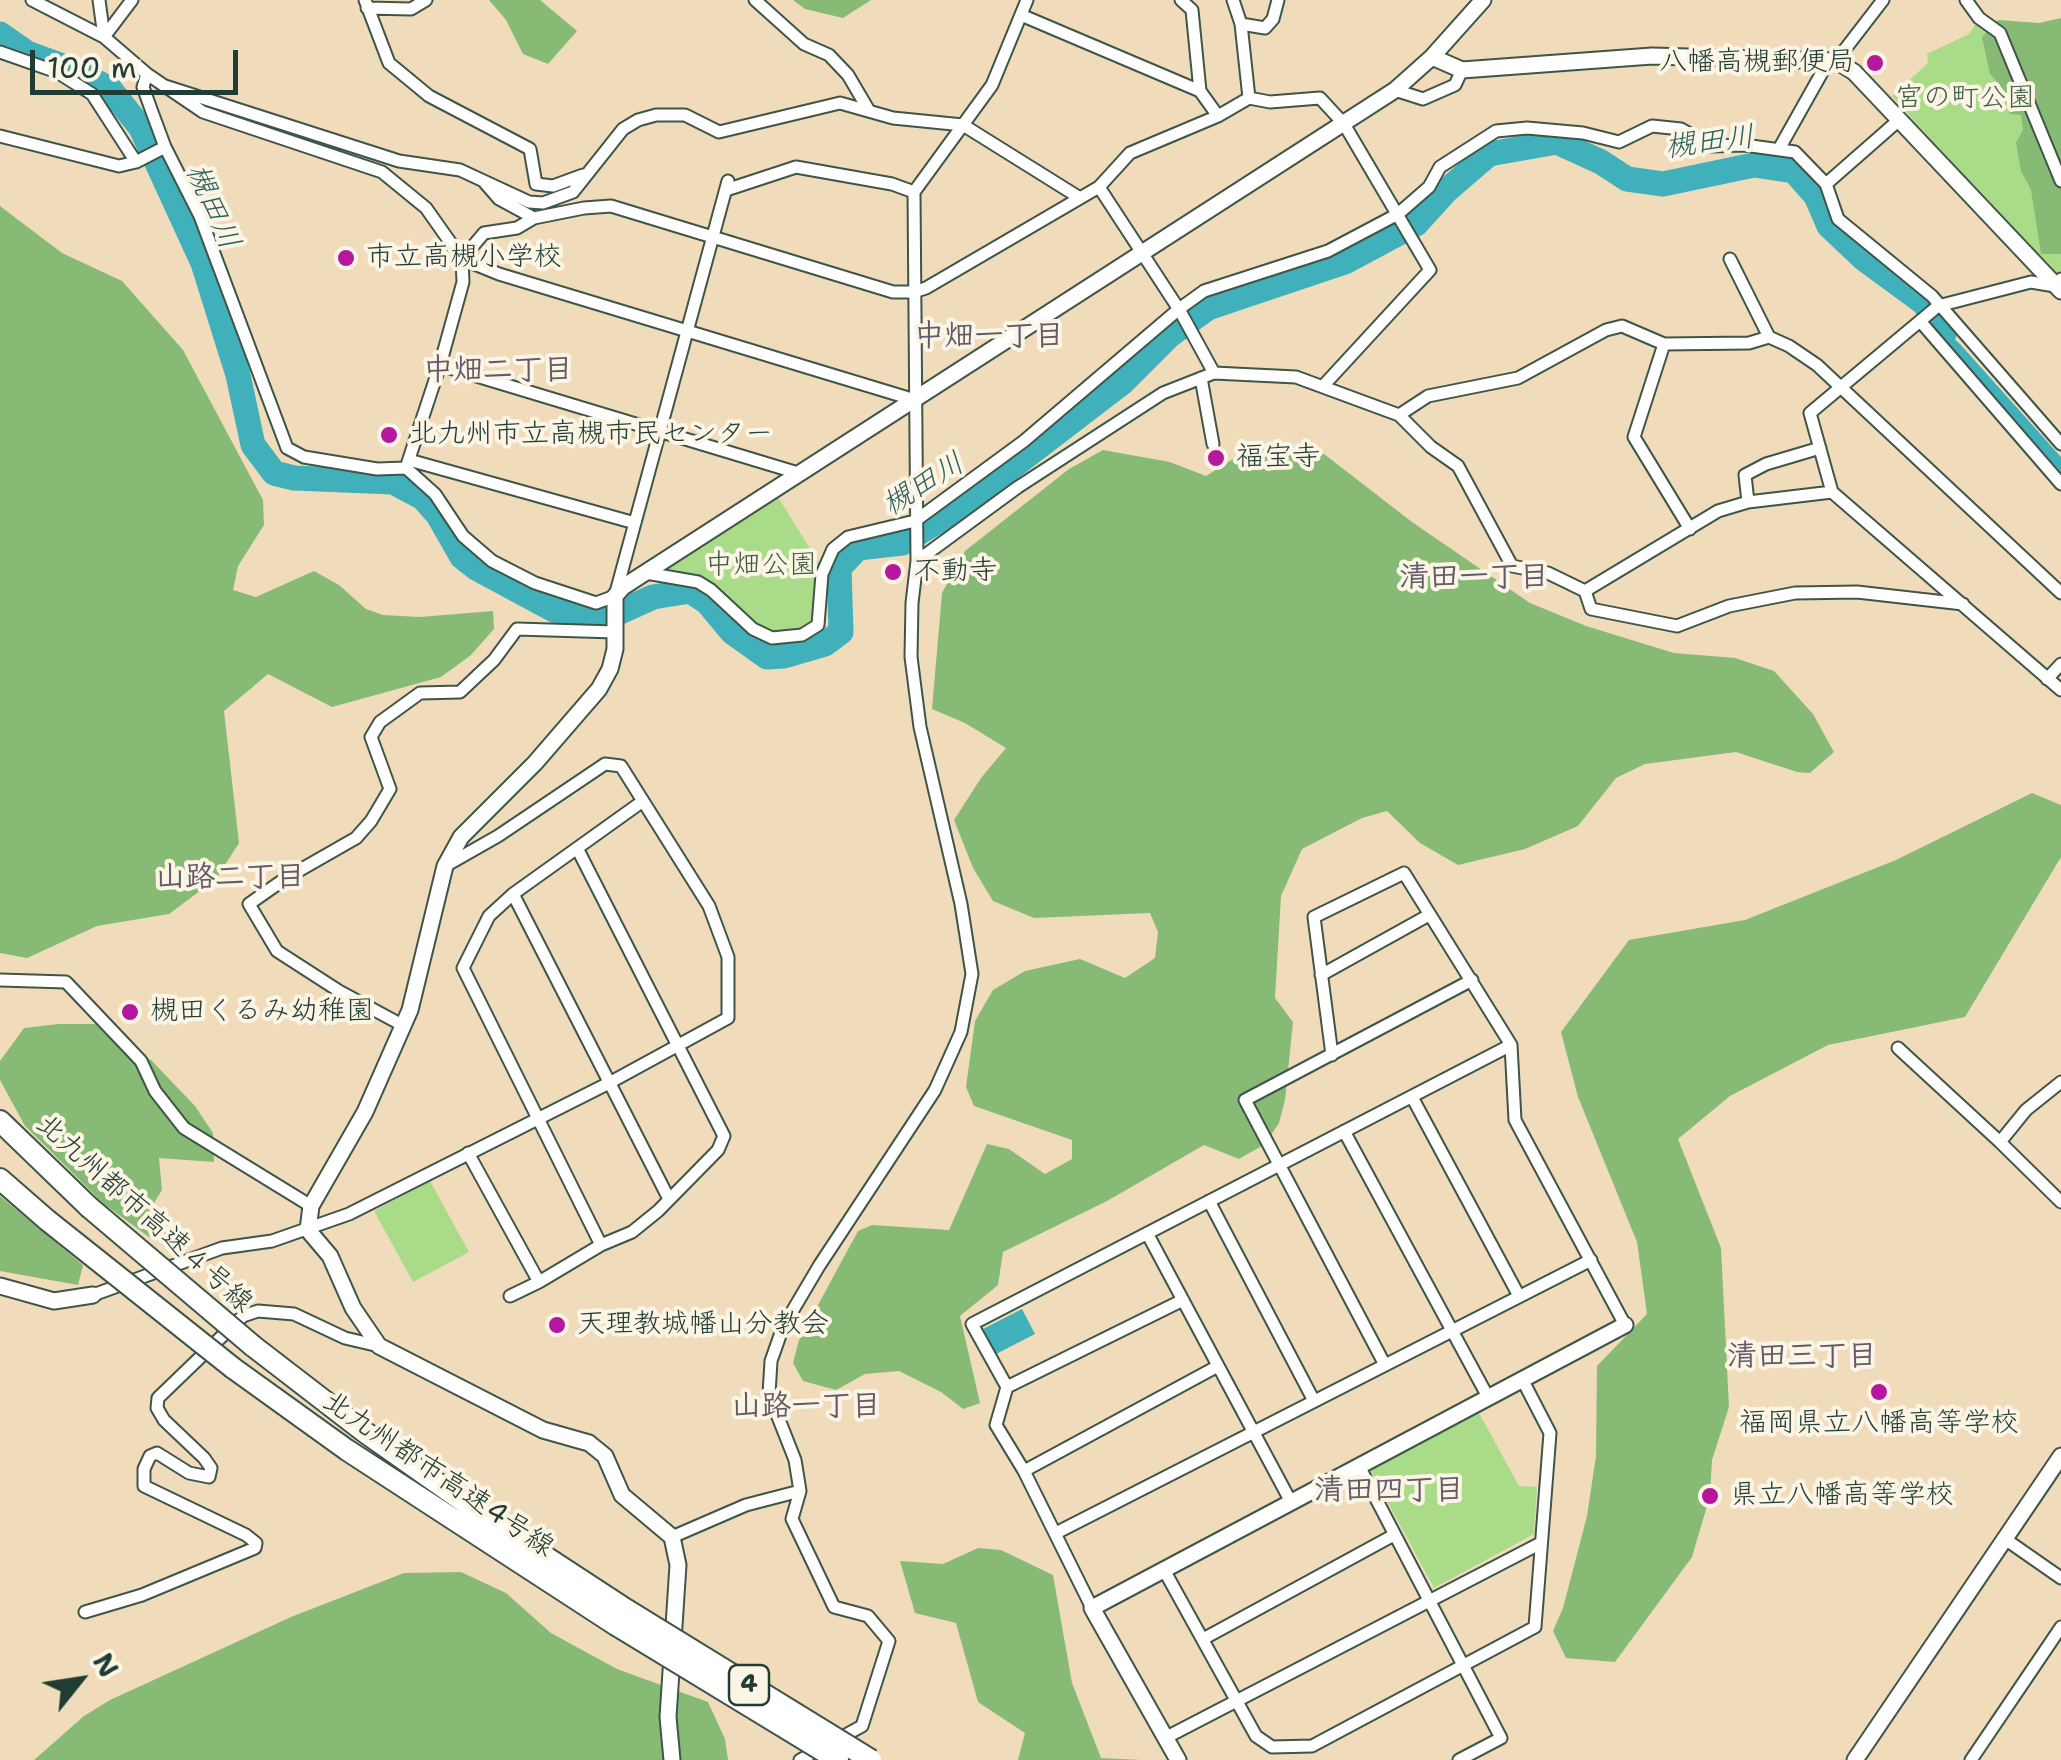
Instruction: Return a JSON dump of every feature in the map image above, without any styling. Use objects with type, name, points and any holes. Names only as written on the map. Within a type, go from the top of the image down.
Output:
[{"type":"highway","name":"北九州都市高速４号線","points":[[0,1121],[89,1207],[253,1346]]},
{"type":"highway","name":"北九州都市高速４号線","points":[[0,1179],[233,1368]]},
{"type":"highway","name":"北九州都市高速4号線","points":[[253,1346],[366,1433],[622,1617]]},
{"type":"highway","name":"北九州都市高速4号線","points":[[233,1368],[347,1450],[622,1617]]},
{"type":"highway","name":"4","points":[[622,1617],[838,1760]]},
{"type":"highway","name":"4","points":[[622,1617],[871,1760]]},
{"type":"street","points":[[32,0],[104,37],[147,74],[204,112],[382,172],[426,208],[462,259],[499,274],[914,400]]},
{"type":"street","points":[[99,0],[104,37]]},
{"type":"street","points":[[104,37],[132,0]]},
{"type":"street","points":[[426,0],[410,10],[366,4],[390,63],[429,96],[530,150],[536,184],[553,186],[583,175]]},
{"type":"street","points":[[755,0],[804,44],[828,55],[848,75],[868,109]]},
{"type":"street","points":[[800,1760],[862,1726],[889,1640],[868,1616],[834,1607],[792,1519],[800,1491],[795,1460],[769,1394],[771,1360],[776,1342],[818,1266],[935,1090],[961,1032],[972,974],[961,904],[920,727],[911,657],[917,554],[914,192],[992,85],[1027,0]]},
{"type":"street","points":[[1181,0],[1192,10],[1200,92]]},
{"type":"street","points":[[1233,0],[1241,24],[1249,98]]},
{"type":"street","points":[[1241,24],[1266,28],[1278,0]]},
{"type":"street","points":[[407,464],[435,494],[463,536],[492,562],[535,583],[596,603],[615,600],[646,573],[1395,90],[1432,58],[1483,0]]},
{"type":"street","points":[[1779,149],[1832,61],[1883,0]]},
{"type":"street","points":[[1966,0],[1979,18],[2000,33],[2061,180]]},
{"type":"street","points":[[1021,15],[1200,92],[1218,116]]},
{"type":"street","points":[[0,52],[57,72],[92,94],[138,161]]},
{"type":"street","points":[[1432,58],[1462,70],[1652,56],[1832,61],[1854,72],[2059,286]]},
{"type":"street","points":[[1395,90],[1423,99],[1454,86],[1462,70]]},
{"type":"street","points":[[147,74],[142,87],[165,147],[200,216],[287,448],[304,457],[377,469],[407,464],[635,523]]},
{"type":"street","points":[[165,86],[399,162],[460,170],[529,202],[543,203],[572,192],[623,129],[638,120],[685,114],[719,132],[733,133],[786,113],[840,103],[894,118],[963,124],[1080,198]]},
{"type":"street","points":[[407,464],[440,366],[462,282],[462,259],[484,233],[517,228],[534,218],[611,206],[893,292],[914,292],[1099,187],[1130,153],[1218,116],[1249,98],[1270,102],[1320,98],[1335,110],[1430,270],[1324,385]]},
{"type":"street","points":[[1826,184],[1899,120]]},
{"type":"street","points":[[646,573],[698,582],[753,629],[772,638],[802,634],[818,626],[822,574],[833,550],[848,537],[915,522],[1024,441],[1204,292],[1328,251],[1401,219],[1429,187],[1440,166],[1496,131],[1546,128],[1619,142],[1652,126],[1681,129],[1712,146],[1794,152],[1826,184],[1838,219],[1917,283],[2061,444]]},
{"type":"street","points":[[0,136],[119,166],[165,147]]},
{"type":"street","points":[[379,1346],[353,1308],[330,1256],[308,1230],[311,1206],[365,1112],[404,1026],[445,866],[460,838],[535,762],[610,669],[615,600],[727,185],[796,166],[892,184],[914,192]]},
{"type":"street","points":[[486,183],[500,200],[534,218]]},
{"type":"street","points":[[1099,187],[1180,310],[1214,373]]},
{"type":"street","points":[[1730,260],[1769,337],[1802,354],[2061,594]]},
{"type":"street","points":[[2059,286],[2032,282],[1938,306],[1810,412],[1832,492],[2061,690]]},
{"type":"street","points":[[1922,319],[2061,484]]},
{"type":"street","points":[[1398,415],[1428,396],[1518,378],[1606,330],[1622,326],[1664,344],[1712,346],[1769,337]]},
{"type":"street","points":[[1664,344],[1634,437],[1690,529]]},
{"type":"street","points":[[440,366],[798,474]]},
{"type":"street","points":[[917,554],[1163,393],[1214,373],[1296,378],[1398,415],[1458,466],[1512,566],[1548,573],[1585,590],[1591,610],[1678,626],[1729,606],[1796,593],[1857,592],[1963,604]]},
{"type":"street","points":[[1201,378],[1213,444]]},
{"type":"street","points":[[1748,502],[1744,475],[1766,464],[1820,448]]},
{"type":"street","points":[[1585,590],[1718,511],[1748,502],[1832,492]]},
{"type":"street","points":[[404,1026],[277,951],[249,904],[356,838],[371,821],[390,789],[371,736],[380,722],[420,693],[460,692],[494,660],[517,629],[615,629]]},
{"type":"street","points":[[2047,679],[2061,664]]},
{"type":"street","points":[[0,1286],[54,1301],[93,1294],[222,1248],[308,1230],[349,1214],[728,1018],[728,958],[709,906],[621,766],[605,764],[498,836],[445,866]]},
{"type":"street","points":[[602,1245],[463,968],[489,916],[513,894],[643,801]]},
{"type":"street","points":[[510,1296],[632,1232],[718,1150],[724,1136],[578,850]]},
{"type":"street","points":[[1092,1608],[1625,1324],[1515,1120],[1511,1045],[1404,873],[1314,918],[1332,1054]]},
{"type":"street","points":[[513,894],[669,1199]]},
{"type":"street","points":[[1322,975],[1430,915]]},
{"type":"street","points":[[0,980],[66,982],[141,1061],[155,1091],[184,1128],[311,1206]]},
{"type":"street","points":[[1385,1364],[1245,1100],[1472,980]]},
{"type":"street","points":[[1178,1760],[1092,1608],[1024,1471],[996,1425],[1006,1387],[972,1324],[1511,1045]]},
{"type":"street","points":[[1898,1048],[2061,1202]]},
{"type":"street","points":[[2000,1142],[2026,1110],[2061,1082]]},
{"type":"street","points":[[1412,1096],[1518,1296]]},
{"type":"street","points":[[1344,1131],[1488,1397]]},
{"type":"street","points":[[468,1153],[539,1282]]},
{"type":"street","points":[[1209,1202],[1314,1401]]},
{"type":"street","points":[[1148,1233],[1291,1502]]},
{"type":"street","points":[[1056,1533],[1591,1260]]},
{"type":"street","points":[[1006,1387],[1183,1300]]},
{"type":"street","points":[[85,1612],[142,1595],[255,1548],[256,1543],[246,1536],[144,1486],[144,1470],[150,1456],[157,1453],[189,1473],[209,1477],[211,1468],[164,1420],[157,1408],[158,1398],[243,1316],[258,1311],[294,1314],[345,1338],[379,1346],[543,1430],[589,1443],[605,1456],[622,1495],[672,1538],[678,1566],[668,1716],[672,1760]]},
{"type":"street","points":[[1024,1471],[1218,1366]]},
{"type":"street","points":[[1164,1570],[1256,1736],[1272,1747],[1312,1746],[1463,1666],[1535,1627],[1550,1433],[1522,1379]]},
{"type":"street","points":[[1861,1758],[2061,1456]]},
{"type":"street","points":[[1358,1466],[1500,1738],[1460,1760]]},
{"type":"street","points":[[672,1538],[746,1504],[800,1491]]},
{"type":"street","points":[[1202,1639],[1394,1535]]},
{"type":"street","points":[[2005,1539],[2061,1578]]},
{"type":"street","points":[[1165,1738],[1539,1544]]},
{"type":"street","points":[[1970,1760],[2061,1627]]},
{"type":"green space","points":[[489,0],[540,0],[577,31],[548,64],[523,54],[506,20]]},
{"type":"green space","points":[[793,0],[871,0],[843,18],[805,9]]},
{"type":"green space","points":[[2061,18],[2061,254],[2041,254],[2031,190],[2021,171],[2016,143],[2023,130],[2021,115],[2010,114],[2003,89],[1990,74],[1982,37],[1998,20],[2039,23]]},
{"type":"green space","name":"宮の町公園","points":[[1977,22],[1996,37],[2061,195],[2061,271],[2056,278],[1892,96],[1928,63],[1927,54],[1969,34]]},
{"type":"green space","points":[[0,206],[62,253],[122,281],[183,350],[263,500],[264,525],[238,566],[233,590],[256,597],[314,571],[339,585],[366,609],[383,615],[420,617],[493,611],[494,629],[471,655],[441,677],[332,707],[268,674],[224,711],[239,843],[216,879],[169,914],[97,926],[27,958],[0,953]]},
{"type":"green space","points":[[1252,447],[1324,454],[1412,522],[1530,603],[1586,626],[1674,653],[1735,658],[1774,671],[1813,714],[1834,752],[1810,773],[1736,752],[1645,764],[1616,778],[1578,826],[1525,849],[1458,865],[1420,843],[1387,811],[1362,818],[1302,849],[1281,896],[1275,998],[1293,1022],[1285,1100],[1279,1123],[1265,1144],[1239,1159],[1204,1145],[1107,1201],[1003,1252],[998,1285],[960,1316],[980,1403],[963,1409],[941,1392],[899,1371],[865,1374],[836,1390],[803,1381],[793,1363],[799,1340],[858,1231],[872,1225],[949,1230],[987,1144],[1009,1149],[1045,1174],[1072,1159],[1072,1140],[974,1106],[966,1087],[975,1021],[993,990],[1025,971],[1080,959],[1125,978],[1155,958],[1158,932],[1150,913],[1034,918],[993,901],[973,868],[954,820],[1006,748],[965,723],[932,709],[942,593],[965,551],[1069,469],[1103,450],[1170,462],[1206,476]]},
{"type":"green space","name":"中畑公園","points":[[776,494],[819,563],[814,621],[804,629],[786,632],[769,631],[752,623],[712,588],[664,574],[661,568]]},
{"type":"green space","points":[[2032,793],[2061,805],[2061,857],[1965,1017],[1828,1045],[1730,1096],[1678,1139],[1721,1248],[1729,1407],[1712,1460],[1710,1496],[1692,1557],[1615,1662],[1566,1658],[1553,1631],[1563,1608],[1587,1516],[1596,1456],[1597,1366],[1647,1314],[1637,1242],[1578,1097],[1561,1032],[1629,940],[1745,920],[1896,860]]},
{"type":"green space","points":[[100,1024],[127,1049],[151,1060],[195,1106],[213,1133],[214,1162],[159,1158],[162,1190],[154,1203],[168,1237],[153,1240],[104,1204],[25,1126],[0,1080],[0,1061],[24,1028]]},
{"type":"green space","points":[[430,1181],[469,1252],[413,1282],[374,1211]]},
{"type":"green space","points":[[0,1196],[83,1265],[78,1285],[0,1271]]},
{"type":"green space","points":[[1479,1413],[1519,1486],[1537,1487],[1534,1534],[1434,1588],[1370,1469]]},
{"type":"green space","points":[[978,1548],[1001,1550],[1053,1575],[1072,1683],[1101,1758],[1142,1760],[1018,1760],[1025,1733],[978,1702],[956,1623],[915,1613],[900,1561],[943,1564]]},
{"type":"green space","points":[[461,1572],[506,1593],[551,1633],[617,1669],[708,1702],[725,1739],[728,1760],[34,1760],[84,1716],[110,1700],[291,1617],[404,1573]]},
{"type":"water","points":[[1933,320],[1960,344],[2061,457],[2061,473],[1939,338],[1931,325]]},
{"type":"water","points":[[1022,1309],[1035,1334],[996,1354],[983,1329]]},
{"type":"waterway","name":"槻田川","points":[[0,34],[27,53],[110,89],[141,128],[203,263],[238,375],[253,445],[274,473],[294,478],[393,482],[423,498],[438,515],[462,557],[554,610],[600,621],[653,597],[690,591],[707,602],[732,632],[767,657],[825,644],[841,632],[839,568],[858,548],[902,543],[956,510],[1123,382],[1170,335],[1208,308],[1345,262],[1416,224],[1446,191],[1489,154],[1557,142],[1627,179],[1663,184],[1754,165],[1794,171],[1816,196],[1829,226],[1864,259],[1924,303],[1944,334]]},
{"type":"place","name":"八幡高槻郵便局","points":[[1875,63]]},
{"type":"place","name":"市立高槻小学校","points":[[346,258]]},
{"type":"place","name":"北九州市立高槻市民センター","points":[[389,435]]},
{"type":"place","name":"福宝寺","points":[[1216,458]]},
{"type":"place","name":"不動寺","points":[[893,572]]},
{"type":"place","name":"槻田くるみ幼稚園","points":[[130,1012]]},
{"type":"place","name":"天理教城幡山分教会","points":[[557,1325]]},
{"type":"place","name":"福岡県立八幡高等学校","points":[[1879,1392]]},
{"type":"place","name":"県立八幡高等学校","points":[[1710,1496]]},
{"type":"district","name":"中畑一丁目","points":[[989,337]]},
{"type":"district","name":"中畑二丁目","points":[[498,371]]},
{"type":"district","name":"清田一丁目","points":[[1474,578]]},
{"type":"district","name":"山路二丁目","points":[[230,878]]},
{"type":"district","name":"清田三丁目","points":[[1802,1357]]},
{"type":"district","name":"山路一丁目","points":[[806,1407]]},
{"type":"district","name":"清田四丁目","points":[[1389,1491]]}]
